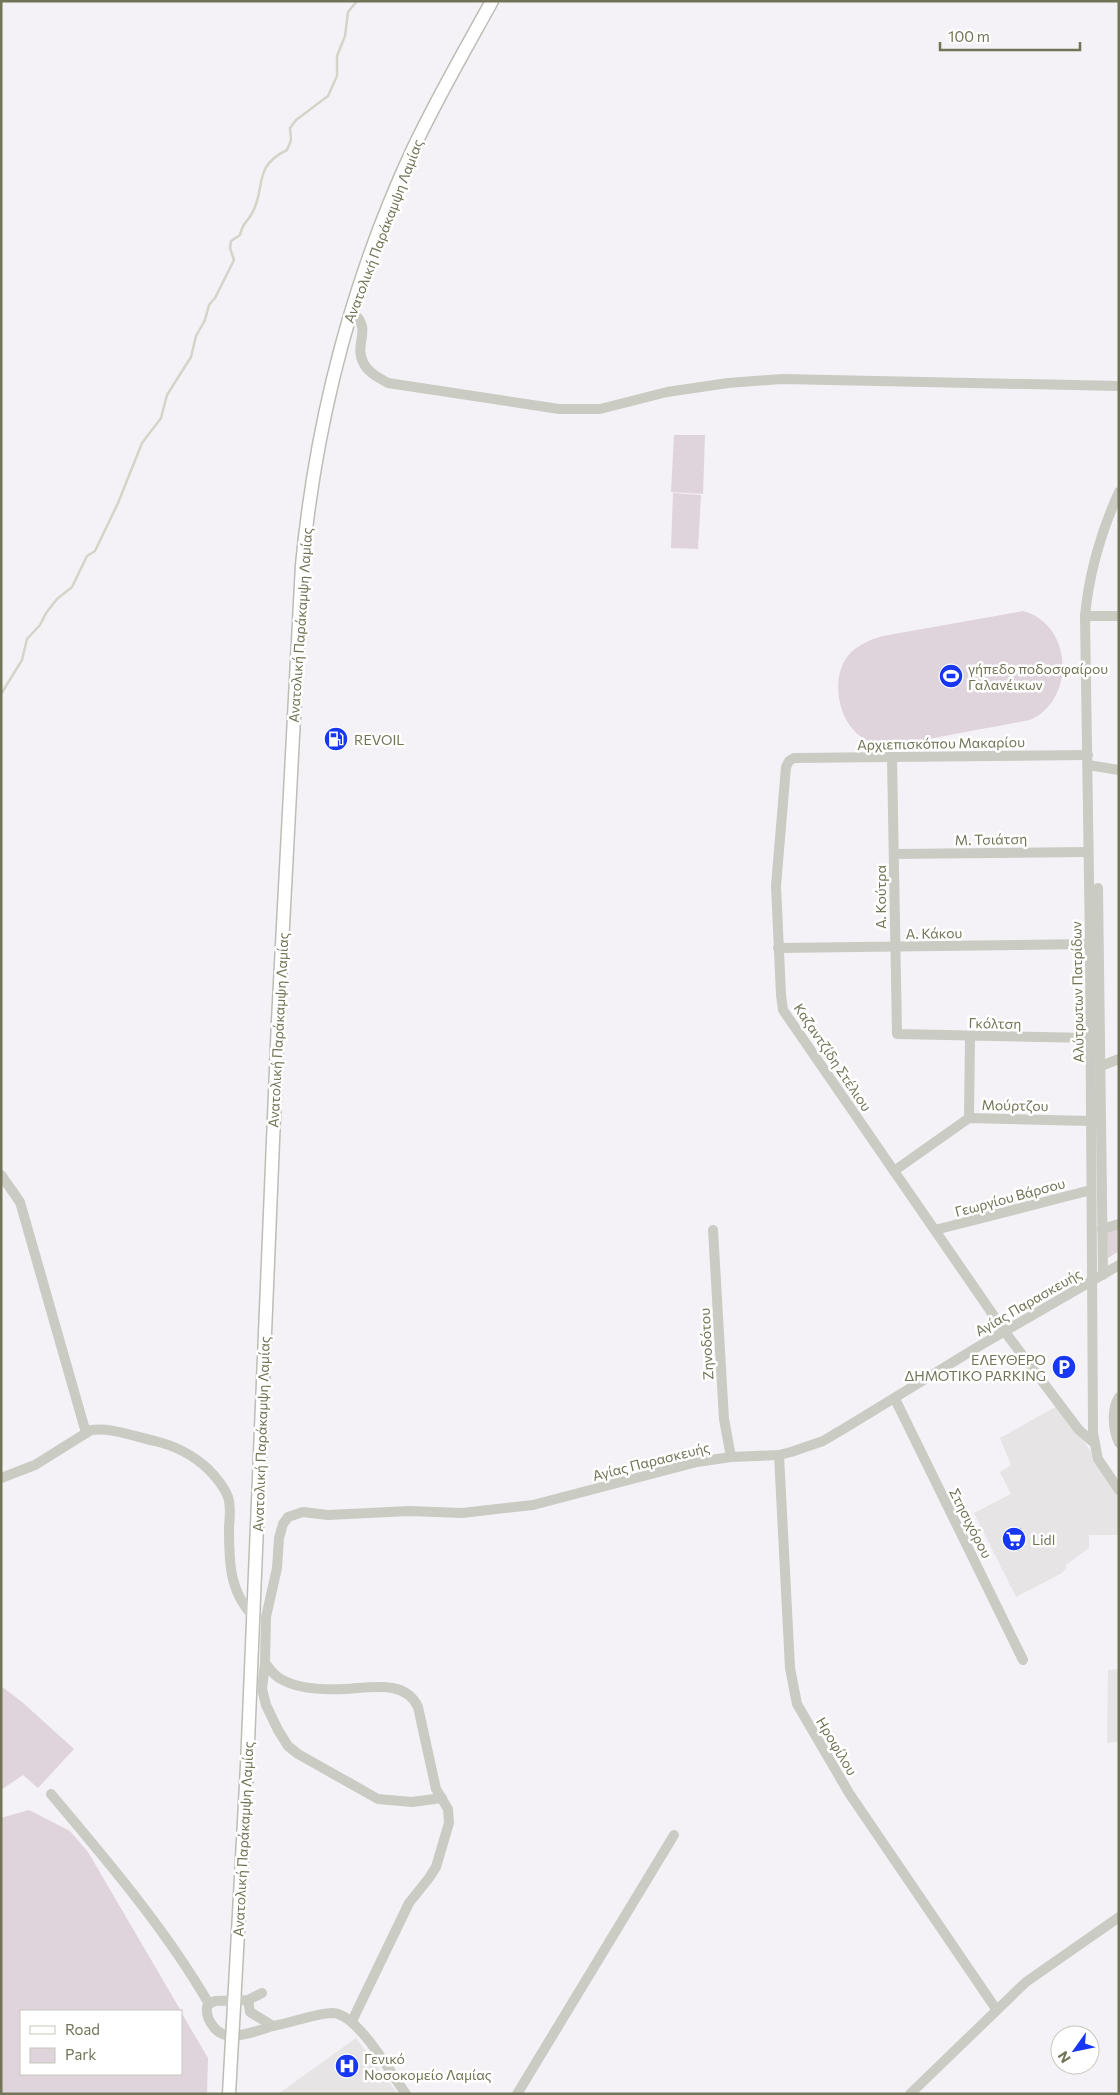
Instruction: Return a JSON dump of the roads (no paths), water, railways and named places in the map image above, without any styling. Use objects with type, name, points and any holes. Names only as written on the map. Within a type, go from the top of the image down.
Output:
[{"type":"main road","name":"Ανατολική Παράκαμψη Λαμίας","points":[[229,2094],[253,1616],[278,1021],[305,531],[334,372],[351,311],[413,149],[492,1]]},
{"type":"street","points":[[351,311],[362,322],[364,332],[360,345],[364,364],[371,372],[388,383],[559,409],[600,409],[667,392],[728,383],[782,379],[1119,386]]},
{"type":"street","name":"Αλύτρωτων Πατρίδων","points":[[1119,492],[1100,538],[1089,584],[1085,616],[1091,1038],[1092,1281],[1094,1311],[1093,1442],[1098,1459],[1119,1490]]},
{"type":"street","points":[[1085,616],[1119,616]]},
{"type":"street","name":"Αρχιεπισκόπου Μακαρίου","points":[[794,758],[892,757],[1088,760],[1119,770]]},
{"type":"street","name":"Α. Κούτρα","points":[[892,757],[896,1030],[899,1036]]},
{"type":"street","name":"Καζαντζίδη Στέλιου","points":[[794,758],[789,761],[786,767],[776,868],[780,995],[783,1010],[1005,1332],[1079,1430],[1093,1442]]},
{"type":"street","name":"Μ. Τσιάτση","points":[[894,854],[1088,852]]},
{"type":"street","points":[[1098,888],[1103,1275]]},
{"type":"street","name":"Α. Κάκου","points":[[778,948],[1090,944]]},
{"type":"street","name":"Γκόλτση","points":[[899,1036],[1091,1038]]},
{"type":"street","points":[[969,1118],[970,1037]]},
{"type":"street","points":[[1101,1066],[1119,1059]]},
{"type":"street","name":"Μούρτζου","points":[[894,1171],[969,1118],[1091,1121]]},
{"type":"street","points":[[1,1175],[20,1202],[86,1433]]},
{"type":"street","name":"Γεωργίου Βάρσου","points":[[935,1230],[1091,1190]]},
{"type":"street","points":[[1102,1229],[1119,1224]]},
{"type":"street","name":"Ζηνοδότου","points":[[713,1230],[724,1419],[731,1457]]},
{"type":"street","name":"Αγίας Παρασκευής","points":[[265,1661],[266,1617],[277,1568],[279,1538],[283,1524],[292,1514],[298,1512],[328,1515],[400,1511],[452,1514],[511,1509],[557,1499],[674,1468],[731,1457],[780,1455],[807,1447],[823,1440],[895,1399],[1119,1266]]},
{"type":"street","points":[[1118,1398],[1114,1408],[1119,1443]]},
{"type":"street","name":"Στησιχόρου","points":[[895,1399],[1023,1660]]},
{"type":"street","points":[[1,1478],[35,1465],[86,1433],[101,1430],[174,1446],[190,1454],[222,1484],[229,1498],[229,1554],[235,1588],[242,1604],[253,1616]]},
{"type":"street","name":"Ηροφίλου","points":[[780,1455],[790,1668],[797,1704],[849,1793],[996,2009]]},
{"type":"street","points":[[251,1658],[265,1661],[274,1674],[287,1682],[336,1689],[388,1687],[410,1696],[418,1707],[436,1789],[448,1810],[449,1819],[437,1863],[429,1878],[409,1903],[352,2021]]},
{"type":"street","points":[[265,1661],[262,1683],[264,1700],[278,1730],[292,1749],[378,1799],[412,1802],[442,1798]]},
{"type":"street","points":[[51,1794],[88,1838],[172,1946],[209,2004]]},
{"type":"street","points":[[517,2094],[674,1835]]},
{"type":"street","points":[[910,2094],[1031,1977],[1119,1917]]},
{"type":"street","points":[[262,1994],[248,2000],[215,2001],[207,2007],[207,2015],[214,2028],[221,2035],[242,2035],[328,2014],[340,2015],[352,2021],[360,2030],[406,2094]]},
{"type":"street","points":[[248,2000],[250,2012],[273,2026]]},
{"type":"waterway","points":[[1,694],[22,660],[27,639],[40,625],[46,613],[57,599],[72,587],[87,556],[95,551],[118,503],[142,443],[161,418],[167,395],[191,357],[196,336],[205,320],[209,305],[215,298],[234,260],[230,248],[231,241],[240,235],[243,226],[256,206],[264,171],[268,164],[287,150],[291,140],[290,128],[296,120],[328,96],[337,76],[337,56],[345,36],[348,12],[357,1]]},
{"type":"place","name":"γήπεδο ποδοσφαίρου Γαλανέικων","points":[[951,676]]},
{"type":"place","name":"REVOIL","points":[[336,739]]},
{"type":"place","name":"ΕΛΕΥΘΕΡΟ ΔΗΜΟΤΙΚΟ PARKING","points":[[1064,1367]]},
{"type":"place","name":"Lidl","points":[[1014,1539]]},
{"type":"place","name":"Γενικό Νοσοκομείο Λαμίας","points":[[347,2066]]}]
